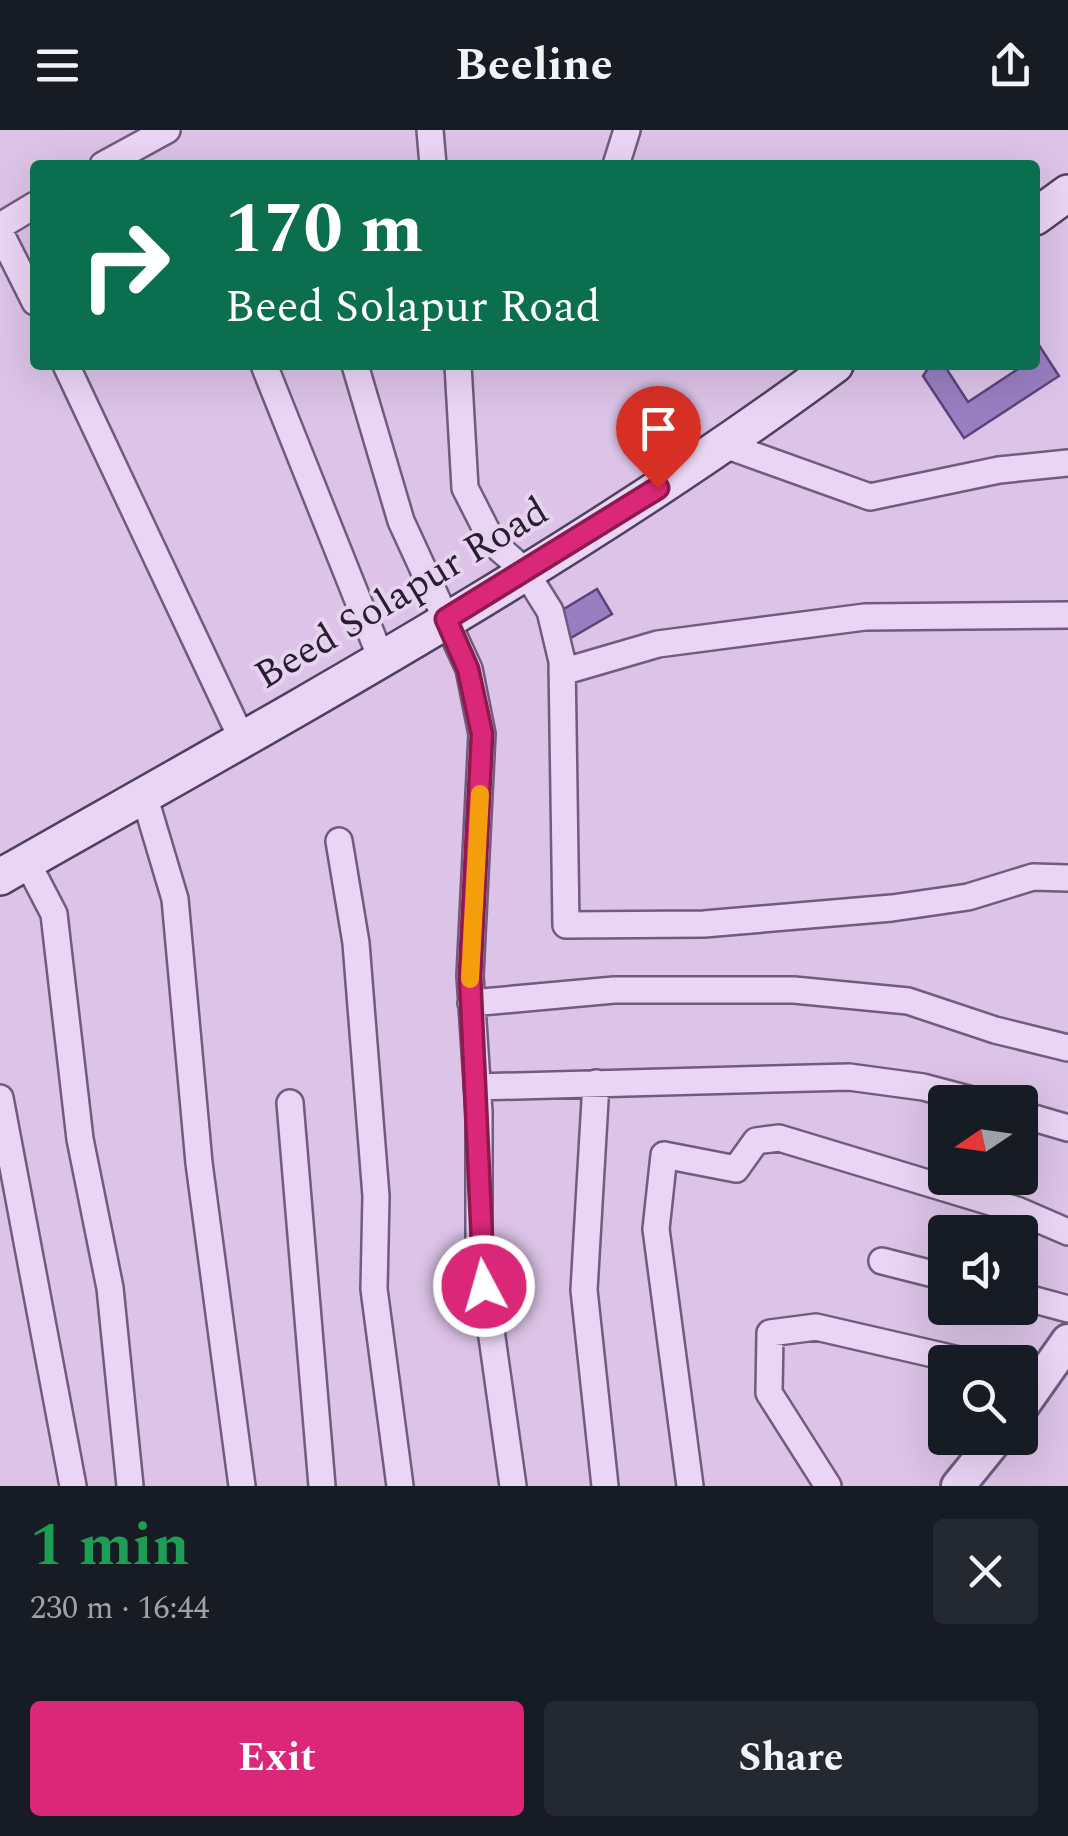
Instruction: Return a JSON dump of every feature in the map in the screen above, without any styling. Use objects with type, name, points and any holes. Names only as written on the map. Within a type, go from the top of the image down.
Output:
[{"type":"main road","points":[[1040,213],[1068,192]]},
{"type":"main road","name":"Beed Solapur Road","points":[[13,870],[526,571],[725,446],[828,370]]},
{"type":"street","points":[[112,160],[167,130]]},
{"type":"street","points":[[430,130],[433,160]]},
{"type":"street","points":[[618,160],[627,130]]},
{"type":"street","points":[[30,208],[0,229],[30,292]]},
{"type":"street","points":[[68,370],[242,739]]},
{"type":"street","points":[[266,370],[382,658]]},
{"type":"street","points":[[356,370],[401,521],[468,669],[482,734],[471,1004],[477,1087],[479,1245],[513,1486]]},
{"type":"street","points":[[458,370],[466,488],[493,543],[526,571],[550,612],[562,672],[566,925],[704,924],[874,910],[968,896],[1034,877],[1068,878]]},
{"type":"street","points":[[725,446],[870,497],[999,470],[1068,463]]},
{"type":"street","points":[[562,672],[658,644],[865,617],[1068,615]]},
{"type":"street","points":[[144,795],[176,900],[200,1163],[242,1486]]},
{"type":"street","points":[[339,841],[356,943],[376,1196],[374,1289],[400,1486]]},
{"type":"street","points":[[13,870],[54,914],[80,1138],[110,1288],[130,1486]]},
{"type":"street","points":[[471,1004],[614,990],[794,990],[908,1000],[995,1030],[1068,1048]]},
{"type":"street","points":[[477,1087],[848,1077],[928,1088]]},
{"type":"street","points":[[596,1083],[584,1290],[605,1486]]},
{"type":"street","points":[[0,1098],[74,1486]]},
{"type":"street","points":[[290,1103],[322,1486]]},
{"type":"street","points":[[1038,1119],[1068,1128]]},
{"type":"street","points":[[690,1486],[656,1229],[664,1155],[736,1168],[756,1141],[780,1138],[1017,1210],[1068,1232]]},
{"type":"street","points":[[882,1261],[928,1273]]},
{"type":"street","points":[[1038,1301],[1068,1309]]},
{"type":"street","points":[[828,1486],[770,1393],[770,1334],[816,1327],[928,1353]]},
{"type":"street","points":[[1038,1376],[1068,1341]]},
{"type":"street","points":[[958,1486],[983,1455]]},
{"type":"building","points":[[1040,347],[1059,376],[964,438],[923,376],[927,370],[947,370],[968,402],[1016,370],[1040,370]]},
{"type":"building","points":[[597,589],[612,614],[569,639],[554,615]]},
{"type":"slow traffic","points":[[470,979],[480,794]]},
{"type":"route","points":[[484,1286],[479,1245],[479,1112],[470,976],[482,734],[468,669],[446,619],[658,488]]}]
